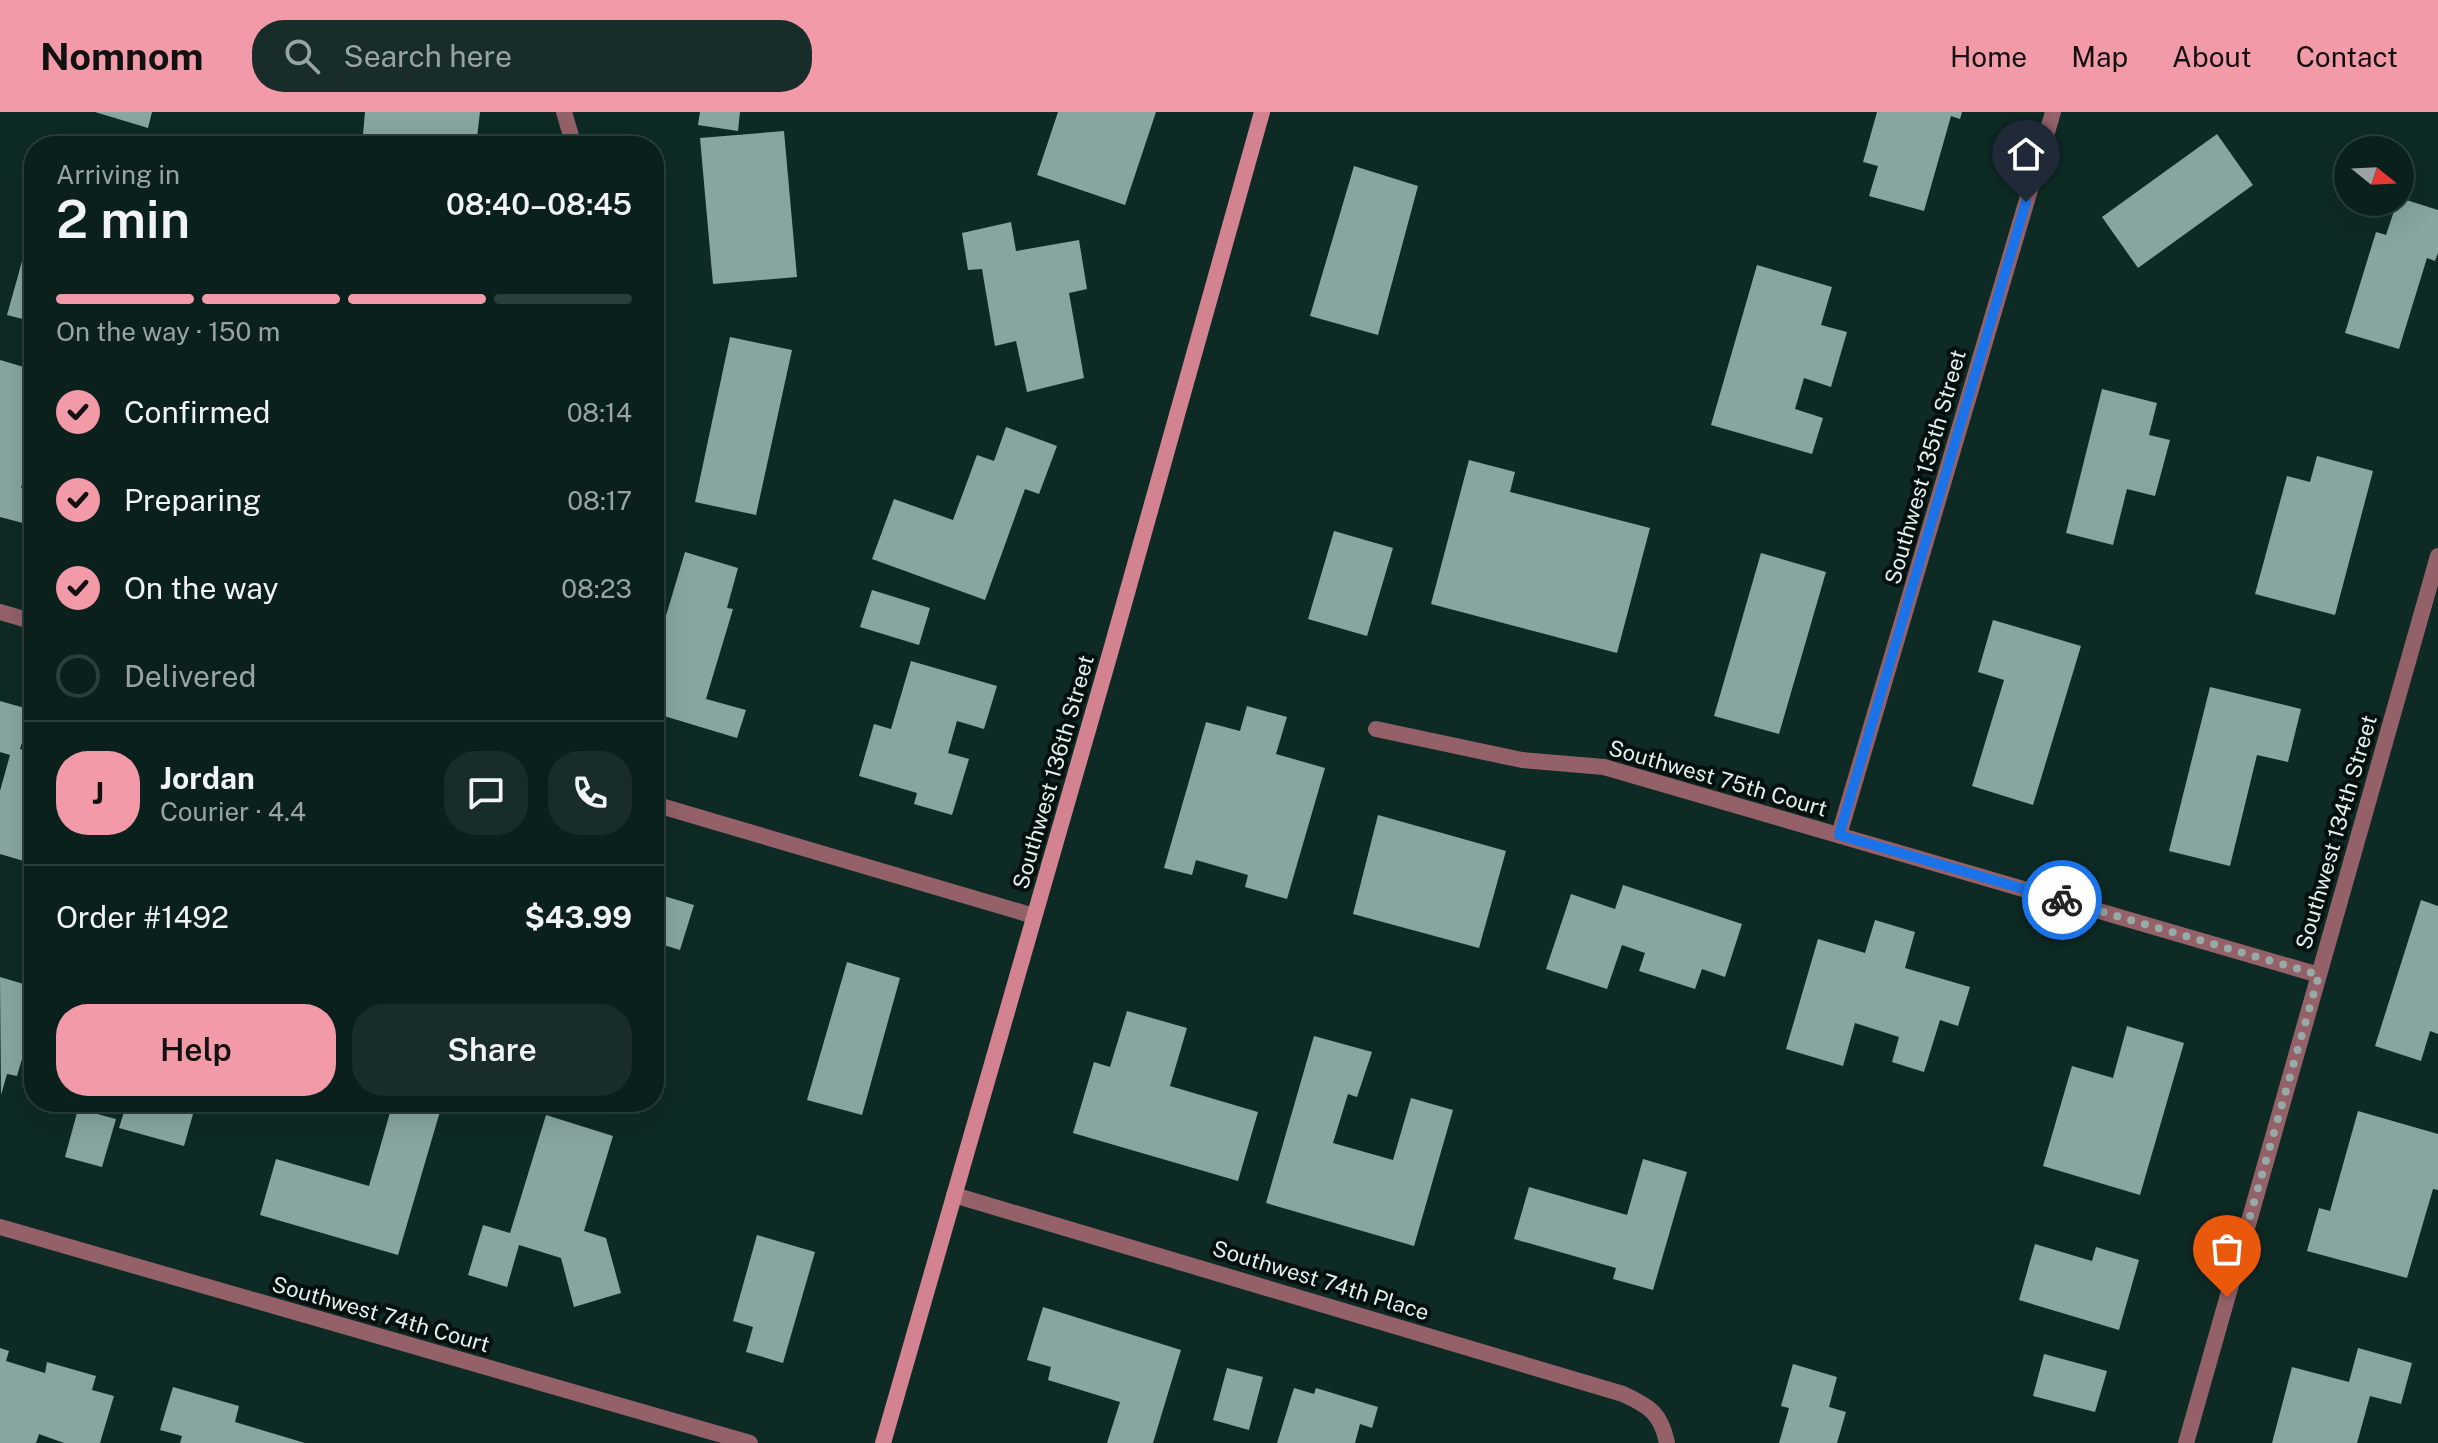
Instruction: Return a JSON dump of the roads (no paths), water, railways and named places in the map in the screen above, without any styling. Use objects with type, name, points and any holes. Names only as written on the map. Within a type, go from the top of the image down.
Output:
[{"type":"street","points":[[564,112],[571,136]]},
{"type":"street","name":"Southwest 136th Street","points":[[883,1443],[1262,112]]},
{"type":"street","name":"Southwest 135th Street","points":[[1839,835],[2053,112]]},
{"type":"street","name":"Southwest 134th Street","points":[[2186,1443],[2438,556]]},
{"type":"street","points":[[0,612],[24,619]]},
{"type":"street","name":"Southwest 75th Court","points":[[1376,729],[1522,760],[1604,767],[2319,975]]},
{"type":"street","points":[[664,807],[1034,916]]},
{"type":"street","name":"Southwest 74th Place","points":[[954,1195],[1623,1394],[1656,1415],[1665,1435]]},
{"type":"street","name":"Southwest 74th Court","points":[[0,1227],[750,1443]]}]
